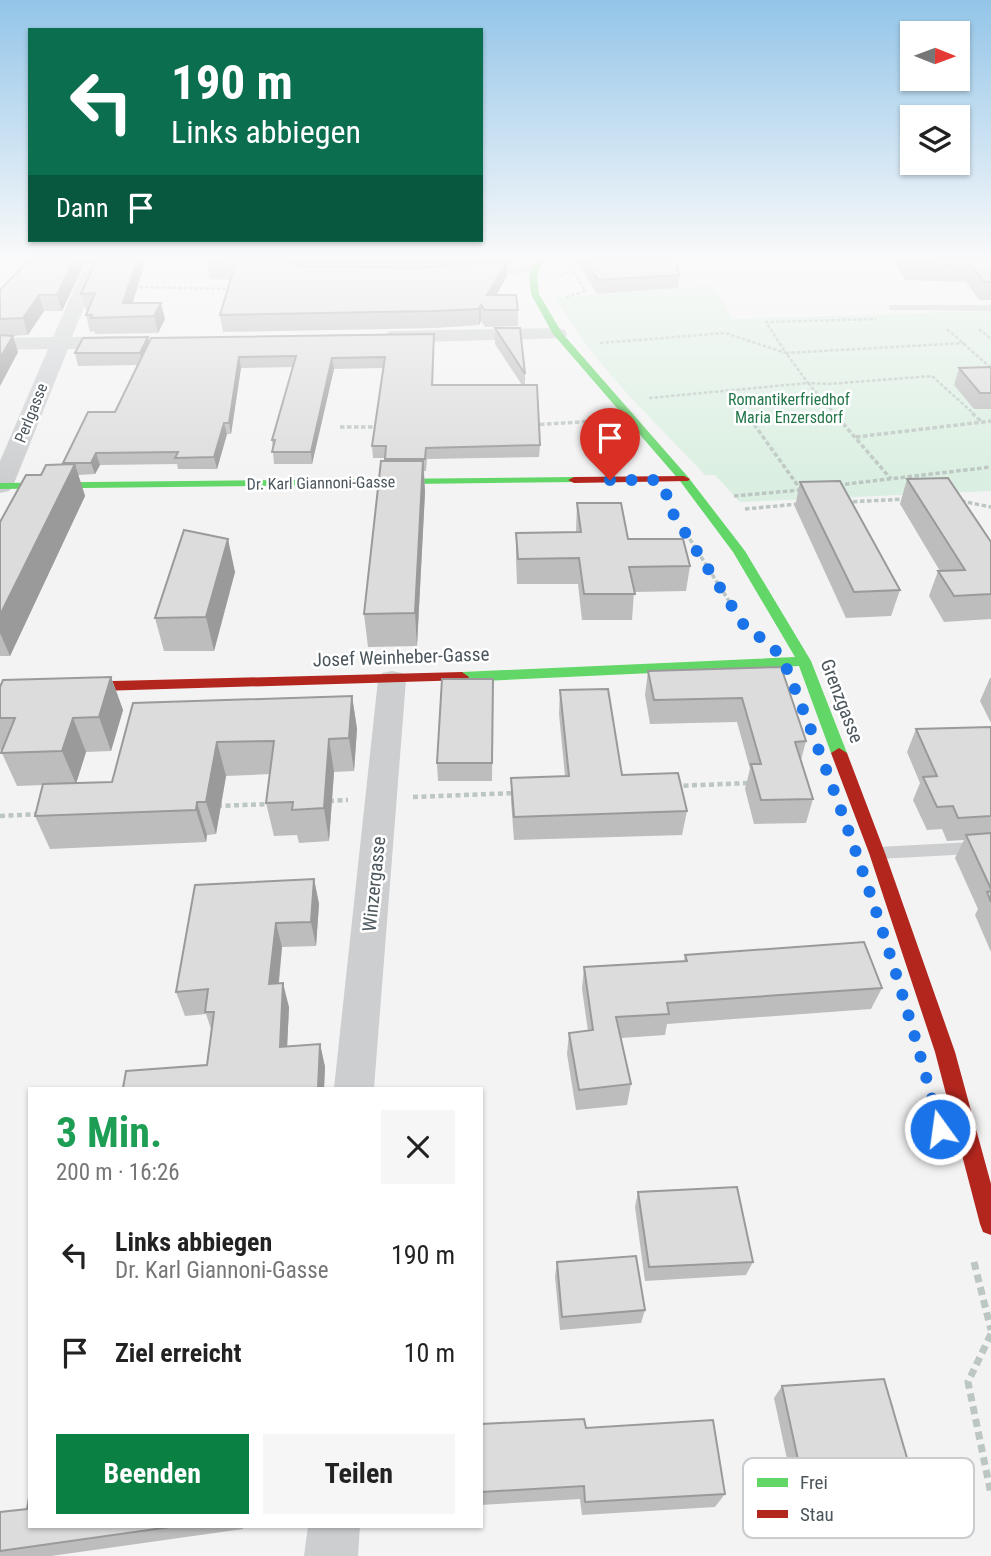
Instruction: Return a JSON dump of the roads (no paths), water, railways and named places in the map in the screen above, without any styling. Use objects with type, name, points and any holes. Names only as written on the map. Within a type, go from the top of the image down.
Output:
[{"type":"street","name":"Perlgasse","points":[[1,487],[64,333]]},
{"type":"street","points":[[364,338],[558,334]]},
{"type":"street","name":"Grenzgasse","points":[[558,334],[684,479],[739,551],[804,660],[877,853],[945,1052],[991,1224]]},
{"type":"street","points":[[0,344],[143,341]]},
{"type":"street","name":"Dr. Karl Giannoni-Gasse","points":[[1,487],[684,479]]},
{"type":"street","name":"Josef Weinheber-Gasse","points":[[0,689],[392,680],[804,660]]},
{"type":"street","name":"Winzergasse","points":[[354,1087],[392,680]]},
{"type":"street","points":[[331,1556],[334,1528]]},
{"type":"lane","points":[[877,853],[991,847]]},
{"type":"park label","name":"Romantikerfriedhof Maria Enzersdorf","points":[[789,408]]}]
